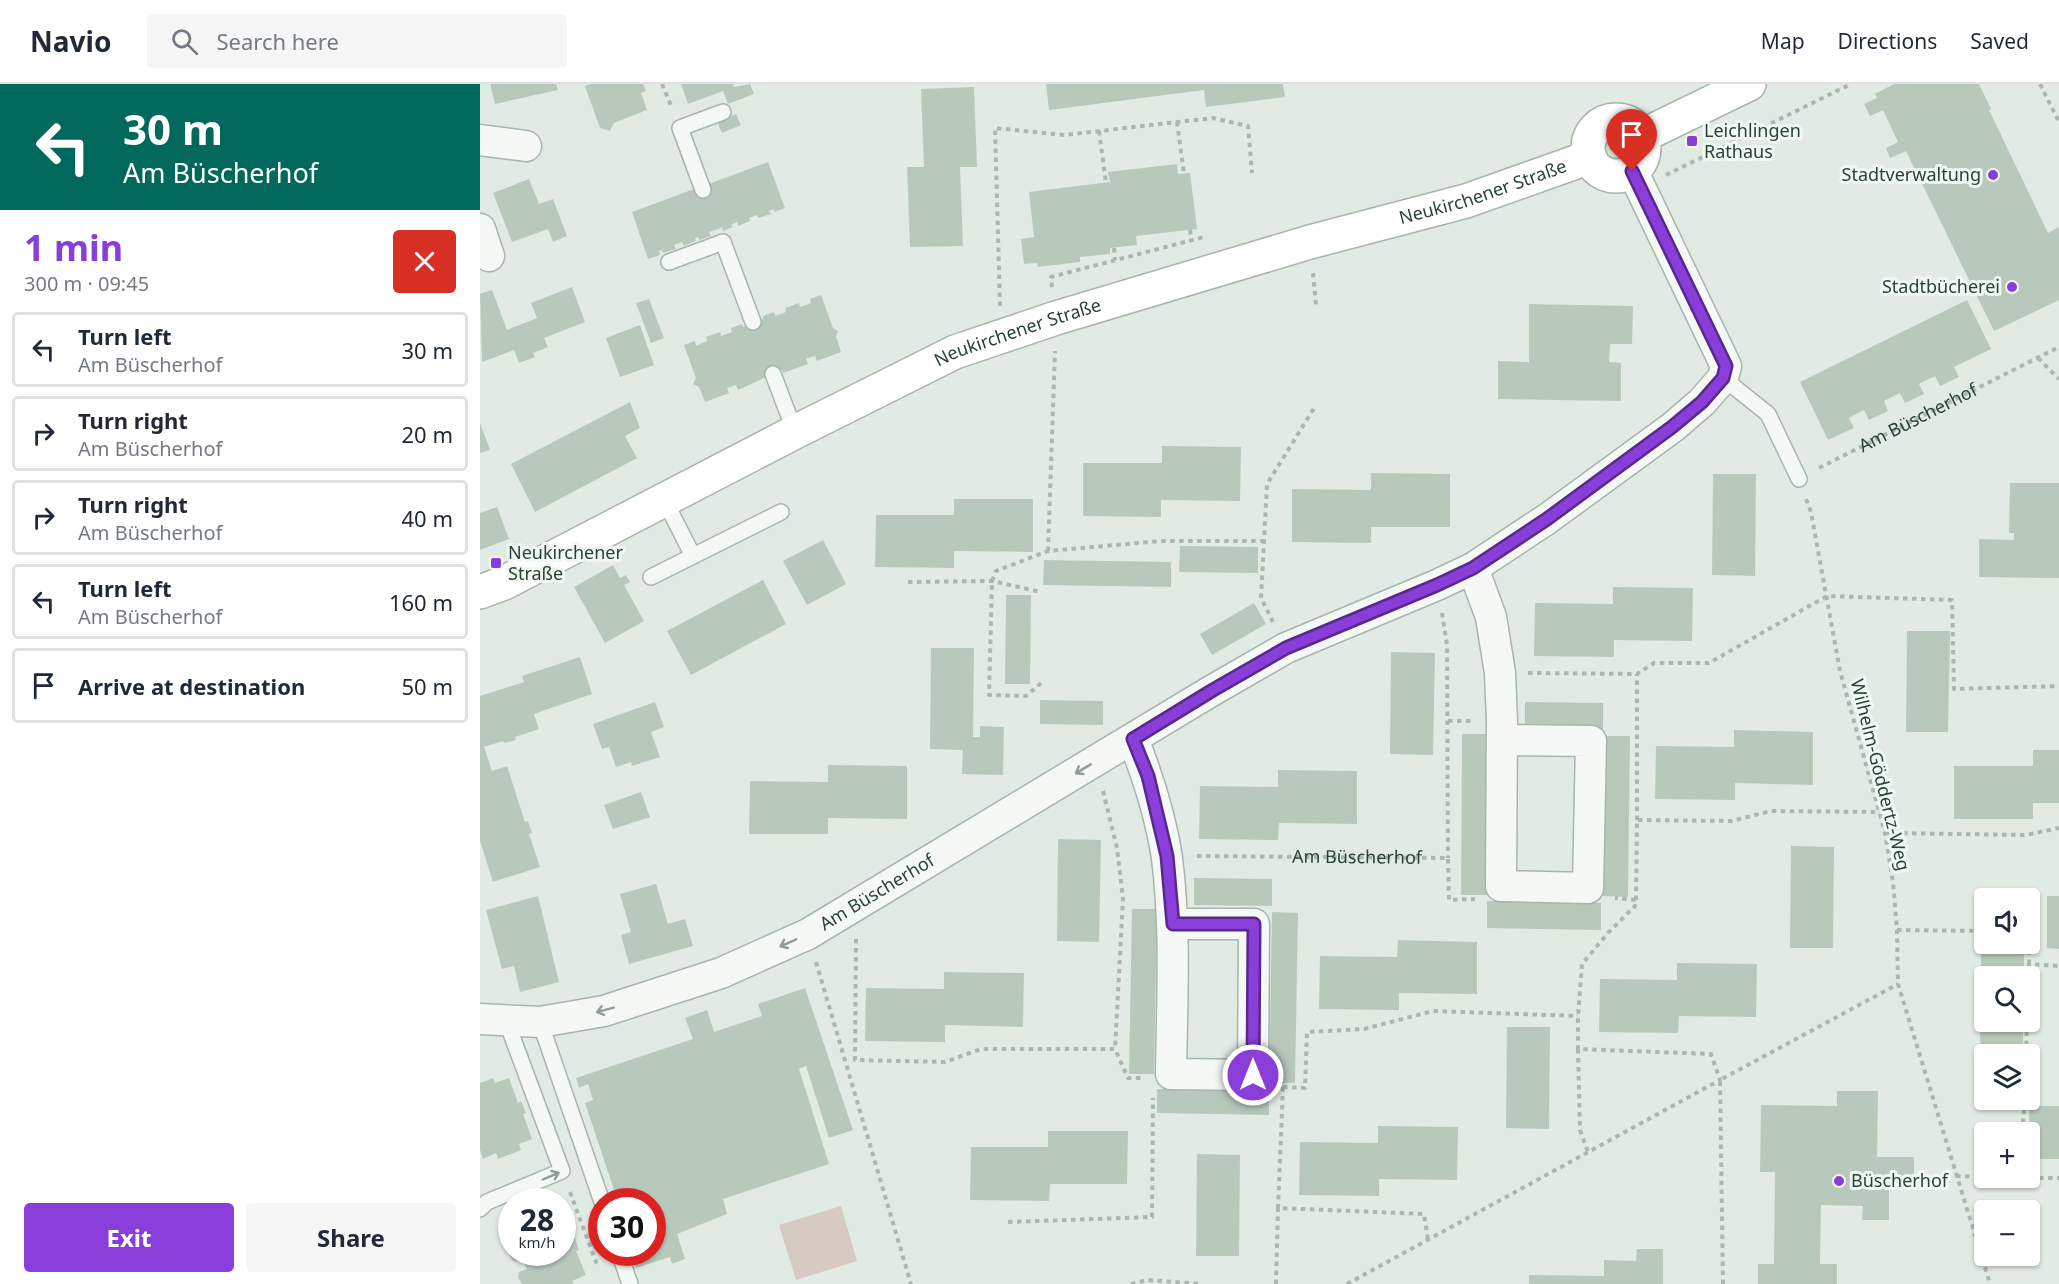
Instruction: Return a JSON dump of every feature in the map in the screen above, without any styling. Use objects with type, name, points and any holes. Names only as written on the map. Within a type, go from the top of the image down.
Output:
[{"type":"main road","points":[[1642,136],[1749,84]]},
{"type":"main road","points":[[1624,120],[1635,126],[1642,136],[1643,155],[1636,179],[1623,175],[1613,176],[1603,172],[1595,166],[1590,157],[1588,147],[1590,137],[1603,123],[1624,120]]},
{"type":"main road","name":"Neukirchener Straße","points":[[480,592],[504,583],[664,499],[955,352],[1056,318],[1310,242],[1466,201],[1590,157]]},
{"type":"street","points":[[480,140],[526,146]]},
{"type":"street","points":[[1636,179],[1726,366],[1723,378]]},
{"type":"street","name":"Am Büscherhof","points":[[493,1019],[540,1022],[604,1011],[721,973],[808,934],[1286,648],[1473,568],[1547,519],[1672,427],[1702,402],[1723,378]]},
{"type":"street","points":[[1473,568],[1491,617],[1500,673],[1501,886],[1588,888],[1591,741],[1502,740]]},
{"type":"street","points":[[1133,739],[1148,776],[1167,856],[1173,924],[1162,1077],[1253,1075],[1254,924],[1173,924]]},
{"type":"lane","points":[[703,190],[680,128],[723,112]]},
{"type":"lane","points":[[669,262],[720,236],[753,322]]},
{"type":"lane","points":[[773,374],[795,432]]},
{"type":"lane","points":[[1723,378],[1768,414],[1799,479]]},
{"type":"lane","points":[[664,499],[693,556]]},
{"type":"lane","points":[[651,577],[781,513]]},
{"type":"lane","points":[[480,1209],[487,1202],[562,1171],[493,1019]]},
{"type":"lane","points":[[540,1022],[597,1188]]},
{"type":"lane","points":[[624,1266],[630,1284]]},
{"type":"path","points":[[1636,179],[1851,84]]},
{"type":"path","points":[[2040,84],[2059,122]]},
{"type":"path","points":[[1001,336],[995,128],[1064,135],[1213,118],[1248,126],[1252,173]]},
{"type":"path","points":[[1177,122],[1184,174]]},
{"type":"path","points":[[1099,131],[1106,183]]},
{"type":"path","points":[[1190,230],[1191,239]]},
{"type":"path","points":[[1048,551],[1056,318],[1051,277],[1204,237]]},
{"type":"path","points":[[1114,248],[1115,260]]},
{"type":"path","name":"Am Büscherhof","points":[[1799,479],[2059,347]]},
{"type":"path","points":[[2038,358],[2059,379]]},
{"type":"path","points":[[1261,598],[1267,484],[1316,405]]},
{"type":"path","name":"Wilhelm-Göddertz-Weg","points":[[1799,479],[1811,512],[1840,671],[1880,812],[1893,882],[1898,984],[1990,1284]]},
{"type":"path","points":[[1041,683],[1026,696],[989,695],[992,581],[996,571],[1048,551],[1161,541],[1264,541]]},
{"type":"path","points":[[909,582],[992,581],[1041,592]]},
{"type":"path","points":[[1437,585],[1447,645],[1448,858]]},
{"type":"path","points":[[1500,673],[1637,674],[1654,663],[1709,663],[1827,596],[1952,600],[1954,689],[2059,686]]},
{"type":"path","points":[[1588,1152],[1580,1130],[1578,1016],[1582,964],[1635,906],[1637,674]]},
{"type":"path","points":[[1008,1222],[1152,1217],[1162,1077],[1128,1078],[1115,1049],[1123,899],[1117,848],[1095,761]]},
{"type":"path","points":[[1637,820],[1732,821],[1771,811],[1880,812]]},
{"type":"path","points":[[1884,833],[2026,835],[2059,828]]},
{"type":"path","name":"Am Büscherhof","points":[[1167,856],[1448,858],[1449,900],[1486,899],[1501,886]]},
{"type":"path","points":[[1588,888],[1600,897],[1636,900]]},
{"type":"path","points":[[857,905],[855,1060],[945,1062],[981,1049],[1115,1049]]},
{"type":"path","points":[[1897,930],[1974,930]]},
{"type":"path","name":"Am Büscherhof","points":[[808,934],[911,1284]]},
{"type":"path","points":[[2029,954],[2029,964],[2059,966]]},
{"type":"path","points":[[1347,1284],[1898,984]]},
{"type":"path","points":[[1253,1075],[1264,1085],[1305,1088],[1307,1032],[1364,1029],[1432,1011],[1578,1016]]},
{"type":"path","points":[[1578,1049],[1711,1054],[1720,1080],[1723,1284]]},
{"type":"path","points":[[1276,1284],[1283,1087]]},
{"type":"path","points":[[562,1171],[588,1241]]},
{"type":"path","points":[[1956,1176],[1974,1177]]},
{"type":"path","points":[[2040,1178],[2059,1178]]},
{"type":"path","points":[[1278,1208],[1424,1214],[1428,1240]]},
{"type":"path","points":[[1131,1284],[1147,1280],[1201,1284]]},
{"type":"shaded area","points":[[841,1206],[857,1261],[796,1280],[779,1225]]},
{"type":"building","points":[[490,84],[556,84],[558,90],[495,104]]},
{"type":"building","points":[[643,84],[646,91],[641,93],[647,110],[614,123],[610,131],[600,128],[585,86]]},
{"type":"building","points":[[681,84],[733,84],[734,87],[750,84],[754,94],[728,104],[723,91],[688,104]]},
{"type":"building","points":[[1046,84],[1283,84],[1285,97],[1206,107],[1204,90],[1049,110]]},
{"type":"building","points":[[1894,84],[1979,84],[1991,109],[1989,110],[2048,233],[2059,227],[2059,300],[1994,331],[1906,151],[1890,158],[1886,148],[1898,142],[1883,110],[1870,116],[1864,104],[1877,98],[1875,94]]},
{"type":"building","points":[[974,87],[977,167],[960,167],[963,246],[910,247],[907,167],[924,167],[921,89]]},
{"type":"building","points":[[736,114],[741,125],[722,133],[717,122]]},
{"type":"building","points":[[768,162],[785,208],[775,212],[774,209],[769,211],[771,214],[758,218],[757,215],[749,218],[750,221],[738,226],[737,222],[731,225],[733,227],[723,231],[722,227],[709,232],[711,236],[700,240],[698,237],[695,238],[696,241],[684,246],[682,242],[674,245],[676,249],[663,253],[662,250],[659,251],[660,255],[648,259],[632,212],[694,189],[695,193],[707,189],[706,185]]},
{"type":"building","points":[[1177,164],[1178,174],[1190,173],[1197,229],[1136,236],[1137,245],[1110,248],[1110,254],[1080,257],[1080,262],[1038,267],[1037,263],[1024,264],[1021,239],[1034,237],[1029,192],[1110,182],[1108,172]]},
{"type":"building","points":[[529,179],[539,204],[553,199],[567,236],[553,242],[548,229],[512,242],[493,193]]},
{"type":"building","points":[[572,287],[585,322],[544,338],[548,347],[533,353],[535,357],[519,363],[514,350],[482,362],[480,294],[492,290],[507,330],[537,318],[531,303]]},
{"type":"building","points":[[821,295],[833,328],[838,331],[836,336],[841,352],[817,361],[815,356],[806,359],[808,364],[783,373],[782,370],[738,390],[736,385],[727,388],[729,393],[705,402],[699,387],[693,384],[696,378],[684,345],[695,341],[696,346],[707,341],[706,337],[720,332],[721,336],[732,332],[731,328],[742,324],[743,327],[774,312],[775,316],[786,312],[785,308],[799,303],[800,307],[811,303],[810,299]]},
{"type":"building","points":[[649,299],[664,338],[651,343],[636,303]]},
{"type":"building","points":[[1967,300],[1991,349],[1954,367],[1959,377],[1940,386],[1935,376],[1919,384],[1924,394],[1905,403],[1900,393],[1884,401],[1888,411],[1869,420],[1864,410],[1849,418],[1854,428],[1828,440],[1800,382]]},
{"type":"building","points":[[1529,304],[1633,306],[1632,344],[1610,344],[1609,362],[1621,363],[1621,401],[1498,399],[1498,361],[1529,362]]},
{"type":"building","points":[[640,325],[654,365],[620,377],[606,338]]},
{"type":"building","points":[[630,402],[640,428],[625,436],[637,458],[535,512],[511,464]]},
{"type":"building","points":[[480,423],[490,450],[480,453]]},
{"type":"building","points":[[1162,446],[1241,447],[1240,501],[1161,500],[1161,517],[1083,516],[1083,463],[1162,463]]},
{"type":"building","points":[[1371,473],[1450,474],[1450,527],[1371,527],[1371,543],[1292,542],[1292,489],[1371,490]]},
{"type":"building","points":[[1713,474],[1756,474],[1755,576],[1712,575]]},
{"type":"building","points":[[2010,483],[2059,483],[2059,578],[1979,577],[1979,539],[2014,540],[2014,533],[2009,533]]},
{"type":"building","points":[[954,499],[1033,499],[1033,552],[954,551],[954,568],[875,567],[876,515],[954,515]]},
{"type":"building","points":[[497,507],[509,539],[480,550],[480,513]]},
{"type":"building","points":[[823,540],[846,584],[807,605],[783,561]]},
{"type":"building","points":[[1180,546],[1258,547],[1258,573],[1179,572]]},
{"type":"building","points":[[1044,560],[1171,562],[1171,587],[1043,585]]},
{"type":"building","points":[[613,565],[620,578],[626,575],[630,582],[624,585],[644,621],[605,643],[574,587]]},
{"type":"building","points":[[763,580],[786,624],[691,675],[667,631]]},
{"type":"building","points":[[1613,587],[1693,588],[1692,641],[1614,640],[1614,657],[1534,656],[1535,603],[1613,604]]},
{"type":"building","points":[[1006,595],[1031,595],[1030,684],[1005,684]]},
{"type":"building","points":[[1254,603],[1266,624],[1212,655],[1200,634]]},
{"type":"building","points":[[1907,631],[1950,631],[1948,732],[1906,732]]},
{"type":"building","points":[[931,648],[974,648],[973,737],[980,737],[980,726],[1004,727],[1003,775],[962,774],[963,750],[930,749]]},
{"type":"building","points":[[1391,652],[1435,653],[1433,755],[1390,754]]},
{"type":"building","points":[[580,657],[592,694],[534,714],[539,729],[515,737],[516,740],[504,743],[503,741],[484,747],[492,771],[507,766],[525,822],[528,821],[532,833],[529,834],[540,867],[493,882],[480,841],[480,696],[524,682],[522,676]]},
{"type":"building","points":[[1040,700],[1103,701],[1103,725],[1040,724]]},
{"type":"building","points":[[655,702],[664,727],[651,732],[660,757],[632,766],[631,762],[616,767],[609,747],[602,749],[593,724]]},
{"type":"building","points":[[1525,702],[1603,703],[1603,729],[1525,728]]},
{"type":"building","points":[[1734,730],[1813,732],[1813,785],[1735,783],[1735,800],[1655,799],[1656,746],[1734,747]]},
{"type":"building","points":[[1462,734],[1489,734],[1487,895],[1461,895]]},
{"type":"building","points":[[1603,736],[1630,736],[1628,897],[1601,896]]},
{"type":"building","points":[[2033,750],[2059,750],[2059,803],[2033,803],[2033,819],[1954,819],[1954,766],[2033,766]]},
{"type":"building","points":[[828,765],[907,766],[907,819],[828,818],[828,834],[749,834],[750,781],[828,782]]},
{"type":"building","points":[[1278,770],[1357,771],[1357,824],[1279,823],[1278,840],[1199,839],[1200,786],[1278,787]]},
{"type":"building","points":[[641,792],[650,817],[613,829],[604,805]]},
{"type":"building","points":[[1058,839],[1101,840],[1099,942],[1057,941]]},
{"type":"building","points":[[1791,846],[1834,847],[1833,948],[1790,948]]},
{"type":"building","points":[[1194,878],[1272,879],[1272,906],[1194,905]]},
{"type":"building","points":[[656,884],[668,924],[685,919],[693,946],[629,964],[621,935],[631,932],[620,894]]},
{"type":"building","points":[[538,896],[559,982],[520,992],[514,966],[502,969],[486,910]]},
{"type":"building","points":[[2047,896],[2059,896],[2059,949],[2047,948]]},
{"type":"building","points":[[1487,901],[1601,903],[1601,930],[1487,928]]},
{"type":"building","points":[[1132,909],[1157,909],[1154,1074],[1129,1074]]},
{"type":"building","points":[[1272,912],[1298,913],[1295,1083],[1269,1083]]},
{"type":"building","points":[[1398,940],[1477,942],[1477,994],[1399,993],[1399,1010],[1319,1009],[1320,956],[1397,957]]},
{"type":"building","points":[[1981,954],[2024,954],[2024,966],[1981,966]]},
{"type":"building","points":[[1677,963],[1757,964],[1756,1017],[1679,1016],[1678,1033],[1599,1032],[1600,979],[1677,980]]},
{"type":"building","points":[[944,972],[1024,973],[1023,1027],[945,1025],[945,1042],[865,1041],[866,988],[944,989]]},
{"type":"building","points":[[805,988],[853,1130],[829,1138],[806,1066],[799,1069],[829,1164],[723,1199],[727,1214],[677,1234],[685,1259],[672,1264],[670,1257],[666,1258],[666,1188],[613,1188],[585,1103],[593,1100],[588,1084],[579,1088],[576,1078],[693,1039],[685,1018],[707,1010],[714,1032],[762,1016],[758,1004]]},
{"type":"building","points":[[1507,1027],[1550,1027],[1549,1129],[1506,1128]]},
{"type":"building","points":[[1980,1032],[2023,1032],[2023,1044],[1980,1044]]},
{"type":"building","points":[[493,1078],[495,1083],[509,1078],[518,1103],[521,1101],[526,1113],[523,1114],[532,1139],[519,1144],[521,1150],[498,1159],[496,1153],[483,1159],[480,1150],[480,1083]]},
{"type":"building","points":[[1157,1089],[1269,1090],[1269,1115],[1157,1113]]},
{"type":"building","points":[[1837,1091],[1878,1091],[1877,1157],[1914,1157],[1914,1188],[1889,1188],[1889,1220],[1862,1220],[1863,1206],[1821,1205],[1820,1264],[1837,1264],[1837,1284],[1758,1284],[1758,1264],[1774,1264],[1775,1172],[1760,1172],[1761,1105],[1837,1106]]},
{"type":"building","points":[[2040,1106],[2059,1106],[2059,1159],[2040,1159],[2040,1122],[2029,1122],[2029,1110],[2040,1110]]},
{"type":"building","points":[[1378,1126],[1458,1127],[1457,1180],[1379,1179],[1379,1196],[1299,1195],[1300,1142],[1378,1143]]},
{"type":"building","points":[[1048,1131],[1128,1131],[1127,1184],[1050,1184],[1049,1201],[970,1200],[971,1147],[1048,1147]]},
{"type":"building","points":[[1197,1154],[1240,1155],[1239,1256],[1196,1256]]},
{"type":"building","points":[[1637,1249],[1663,1249],[1663,1284],[1529,1284],[1529,1275],[1604,1276],[1604,1260],[1636,1261]]},
{"type":"building","points":[[576,1251],[586,1275],[572,1281],[574,1284],[522,1284],[518,1277],[519,1272],[527,1269],[526,1266],[576,1266]]},
{"type":"place","name":"Leichlingen Rathaus","points":[[1692,141]]},
{"type":"place","name":"Stadtverwaltung","points":[[1993,175]]},
{"type":"place","name":"Stadtbücherei","points":[[2012,287]]},
{"type":"place","name":"Neukirchener Straße","points":[[496,563]]},
{"type":"place","name":"Büscherhof","points":[[1839,1181]]},
{"type":"route","points":[[1253,1075],[1254,924],[1173,924],[1167,856],[1148,776],[1133,739],[1286,648],[1473,568],[1547,519],[1672,427],[1702,402],[1723,378],[1726,366],[1632,171]]}]
